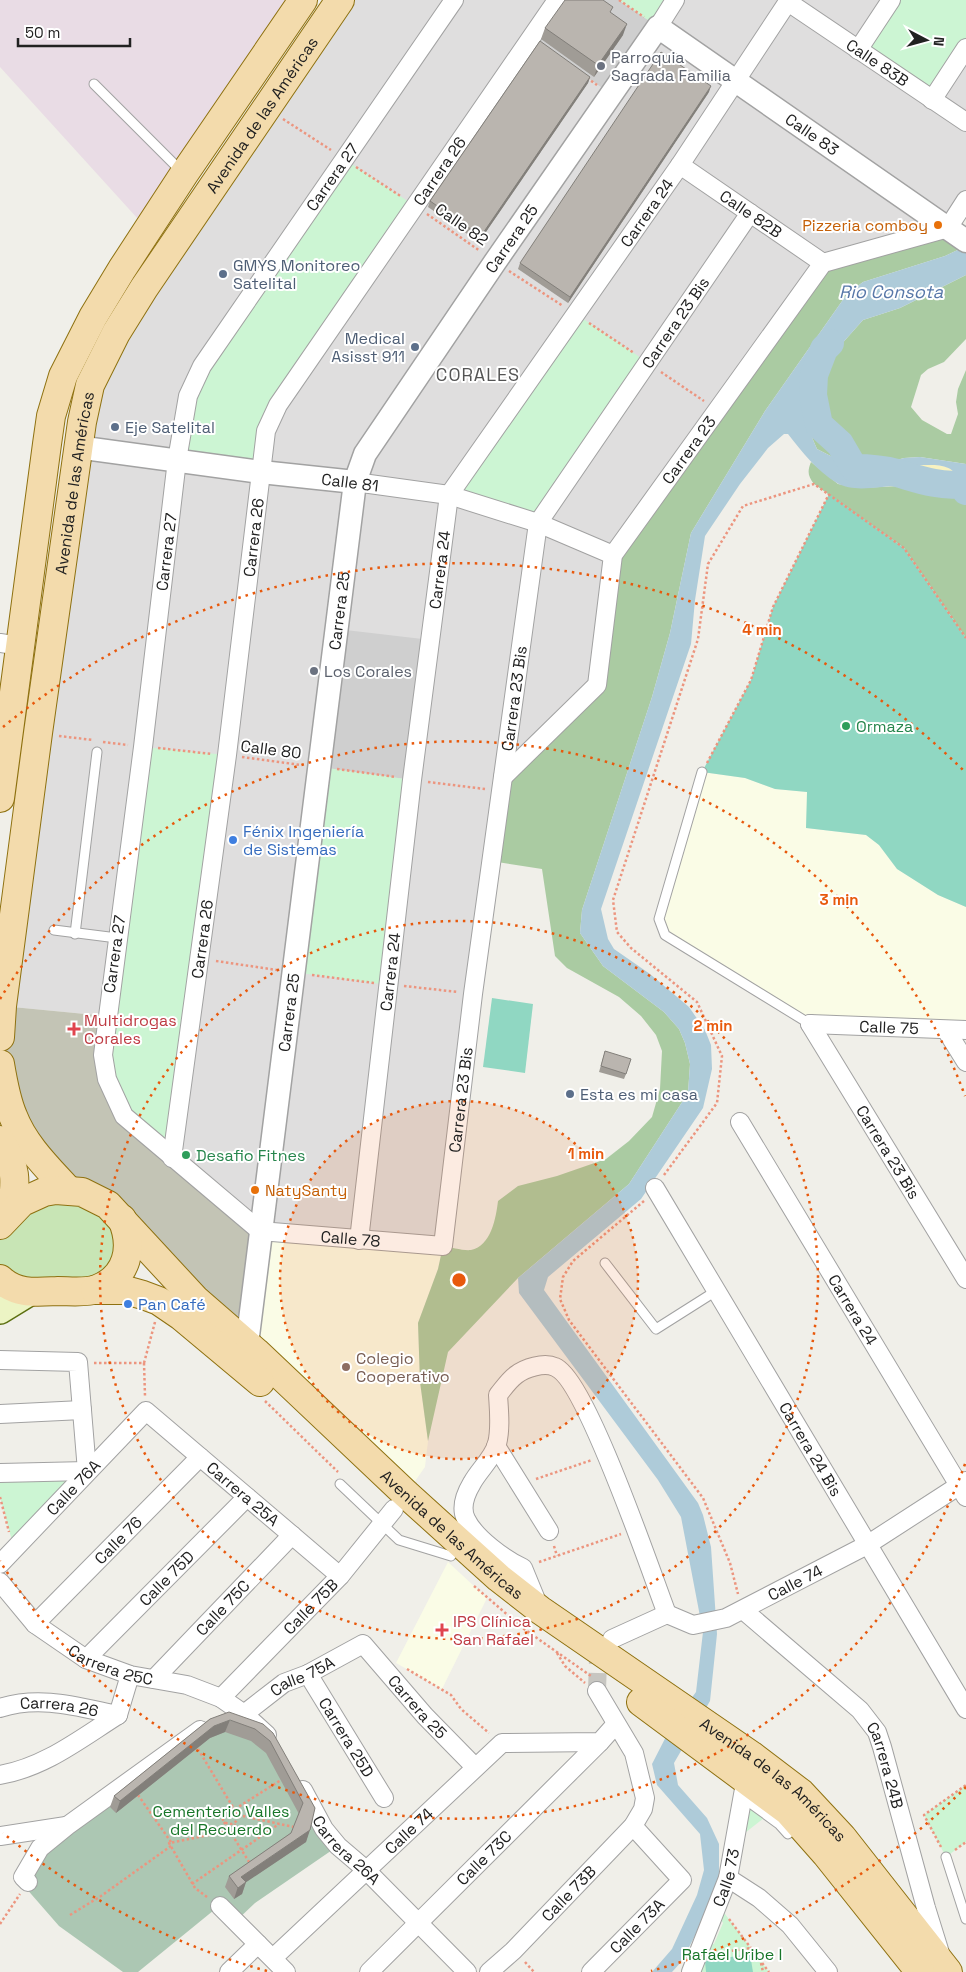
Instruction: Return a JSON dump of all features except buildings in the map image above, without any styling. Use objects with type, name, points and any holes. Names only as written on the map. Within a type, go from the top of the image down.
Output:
[{"type":"main road","name":"Avenida de las Américas","points":[[0,798],[10,645],[52,416],[63,376],[97,309],[184,174],[303,0]]},
{"type":"main road","name":"Avenida de las Américas","points":[[0,1037],[38,733],[77,447],[90,385],[116,333],[144,288],[340,0]]},
{"type":"main road","points":[[0,908],[30,675],[10,645]]},
{"type":"main road","points":[[0,943],[6,982]]},
{"type":"main road","points":[[0,1064],[13,1118],[33,1150],[68,1190]]},
{"type":"main road","points":[[0,1140],[13,1163],[15,1178],[6,1218]]},
{"type":"main road","points":[[6,1218],[32,1196],[56,1190],[68,1190]]},
{"type":"main road","name":"Avenida de las Américas","points":[[68,1190],[82,1192],[108,1205],[195,1299],[247,1344],[406,1494],[499,1578],[659,1704]]},
{"type":"main road","points":[[95,1290],[108,1283],[119,1273],[126,1261],[129,1246],[128,1232],[122,1219]]},
{"type":"main road","points":[[0,1279],[19,1291],[31,1292]]},
{"type":"main road","name":"Avenida de las Américas","points":[[31,1292],[125,1290],[159,1301],[182,1316],[244,1366],[388,1516],[451,1556],[490,1592],[528,1623],[659,1704],[711,1740],[801,1793],[826,1818],[949,1972]]},
{"type":"main road","points":[[0,1311],[31,1292]]},
{"type":"main road","name":"Avenida de las Américas","points":[[711,1740],[744,1788],[788,1811],[809,1834],[920,1972]]},
{"type":"street","name":"Carrera 27","points":[[260,1231],[124,1116],[106,1076],[102,1055],[116,938],[143,747],[177,460],[188,396],[202,366],[454,0]]},
{"type":"street","name":"Carrera 26","points":[[172,1158],[227,755],[266,431],[278,405],[557,0]]},
{"type":"street","name":"Carrera 25","points":[[247,1344],[355,482],[365,454],[676,0]]},
{"type":"street","points":[[858,50],[891,0]]},
{"type":"street","name":"Calle 83B","points":[[789,1],[858,50],[966,122]]},
{"type":"street","name":"Carrera 24","points":[[359,1240],[412,780],[449,495],[680,165],[789,1]]},
{"type":"street","name":"Calle 83","points":[[658,27],[958,235]]},
{"type":"street","points":[[932,100],[966,48]]},
{"type":"street","name":"Calle 82B","points":[[680,165],[823,263]]},
{"type":"street","points":[[823,263],[958,235],[966,200]]},
{"type":"street","name":"Carrera 23 Bis","points":[[443,1246],[473,994],[538,523],[750,213]]},
{"type":"street","name":"Carrera 23","points":[[502,784],[597,685],[613,555],[823,263]]},
{"type":"street","name":"Calle 81","points":[[77,447],[449,495],[538,523],[613,555]]},
{"type":"street","name":"Carrera 23 Bis","points":[[810,1024],[966,1279]]},
{"type":"street","name":"Calle 75","points":[[810,1024],[966,1030]]},
{"type":"street","points":[[946,1030],[966,1062]]},
{"type":"street","name":"Carrera 24","points":[[740,1122],[964,1488]]},
{"type":"street","name":"Carrera 24 Bis","points":[[655,1188],[966,1709]]},
{"type":"street","name":"Calle 78","points":[[260,1231],[443,1246]]},
{"type":"street","points":[[0,1360],[78,1362],[87,1471],[0,1474]]},
{"type":"street","points":[[540,1610],[523,1568],[495,1551],[465,1518],[464,1499],[472,1482],[496,1446],[499,1430],[498,1395],[516,1375],[542,1365],[556,1367],[572,1382],[608,1454],[667,1614],[612,1639]]},
{"type":"street","points":[[0,1414],[82,1410]]},
{"type":"street","name":"Carrera 25A","points":[[146,1411],[340,1576]]},
{"type":"street","name":"Calle 76A","points":[[0,1564],[146,1411]]},
{"type":"street","points":[[496,1446],[549,1531]]},
{"type":"street","name":"Calle 76","points":[[35,1624],[200,1457]]},
{"type":"street","name":"Calle 74","points":[[667,1614],[693,1625],[726,1618],[867,1545],[964,1488]]},
{"type":"street","name":"Calle 75D","points":[[86,1659],[247,1497]]},
{"type":"street","name":"Calle 75B","points":[[221,1698],[340,1576],[388,1516]]},
{"type":"street","name":"Calle 75C","points":[[154,1679],[292,1536]]},
{"type":"street","name":"Carrera 25C","points":[[0,1582],[35,1624],[86,1659],[130,1675],[188,1685],[221,1698],[230,1715]]},
{"type":"street","name":"Carrera 24B","points":[[742,1610],[860,1710],[877,1732],[928,1916],[949,1972]]},
{"type":"street","name":"Carrera 25","points":[[363,1644],[425,1716],[475,1767]]},
{"type":"street","name":"Calle 75A","points":[[26,1885],[23,1877],[40,1848],[192,1734],[230,1715],[284,1683],[308,1674],[363,1644]]},
{"type":"street","name":"Carrera 25D","points":[[308,1674],[384,1798]]},
{"type":"street","points":[[0,1775],[26,1769],[53,1757],[118,1715],[130,1675]]},
{"type":"street","points":[[596,1685],[616,1724]]},
{"type":"street","name":"Carrera 26","points":[[0,1708],[24,1702],[52,1702],[118,1715]]},
{"type":"street","points":[[230,1715],[261,1728],[279,1749]]},
{"type":"street","name":"Calle 73C","points":[[369,1972],[418,1925],[616,1724]]},
{"type":"street","name":"Calle 73B","points":[[489,1972],[513,1951],[633,1826],[643,1809],[644,1798],[634,1753],[616,1724]]},
{"type":"street","points":[[502,1743],[600,1742]]},
{"type":"street","name":"Calle 74","points":[[273,1958],[365,1869],[502,1743]]},
{"type":"street","name":"Carrera 26A","points":[[286,1776],[324,1829],[343,1850],[365,1869],[418,1925],[467,1972]]},
{"type":"street","name":"Calle 73","points":[[691,1972],[728,1878],[744,1788]]},
{"type":"street","points":[[0,1836],[67,1826]]},
{"type":"street","name":"Calle 73A","points":[[591,1972],[682,1880],[633,1826]]},
{"type":"street","points":[[728,1878],[759,1898],[790,1925],[828,1972]]},
{"type":"street","points":[[220,1906],[286,1972]]},
{"type":"street","points":[[229,1972],[258,1944]]},
{"type":"lane","points":[[94,84],[184,174]]},
{"type":"lane","points":[[75,934],[97,752]]},
{"type":"lane","points":[[702,772],[659,919],[665,935],[810,1024]]},
{"type":"lane","points":[[54,930],[116,938]]},
{"type":"lane","points":[[605,1263],[656,1328],[716,1291]]},
{"type":"lane","points":[[341,1480],[388,1516]]},
{"type":"lane","points":[[744,1788],[788,1834]]},
{"type":"lane","points":[[946,1857],[966,1919]]},
{"type":"path","points":[[619,0],[658,27]]},
{"type":"path","points":[[587,78],[611,94]]},
{"type":"path","name":"Calle 82","points":[[267,109],[415,206],[495,262],[576,314],[717,410]]},
{"type":"path","points":[[742,1610],[730,1563],[703,1498],[569,1320],[560,1299],[563,1277],[573,1261],[647,1199],[717,1102],[722,1056],[696,1002],[631,948],[617,932],[612,900],[698,639],[708,564],[743,506],[814,484],[904,548],[966,638]]},
{"type":"path","points":[[702,772],[751,680],[773,606],[829,494]]},
{"type":"path","name":"Calle 80","points":[[38,733],[143,747],[227,755],[412,780],[502,784]]},
{"type":"path","points":[[199,959],[388,985],[473,994]]},
{"type":"path","points":[[146,1411],[144,1363],[159,1301]]},
{"type":"path","points":[[78,1362],[144,1363]]},
{"type":"path","points":[[258,1395],[341,1480]]},
{"type":"path","points":[[520,1484],[608,1454]]},
{"type":"path","points":[[0,1497],[14,1548]]},
{"type":"path","points":[[523,1568],[635,1529]]},
{"type":"path","points":[[487,1598],[524,1629],[556,1651],[596,1685]]},
{"type":"path","points":[[556,1651],[565,1666]]},
{"type":"path","points":[[404,1668],[451,1695],[461,1709],[502,1743]]},
{"type":"path","points":[[197,1748],[238,1815],[294,1827]]},
{"type":"path","points":[[253,1868],[222,1816],[228,1808],[234,1809],[286,1776]]},
{"type":"path","points":[[946,1857],[924,1815],[966,1785]]},
{"type":"path","points":[[138,1794],[171,1844],[192,1884],[220,1906]]},
{"type":"path","points":[[70,1915],[101,1896],[171,1844],[230,1832],[238,1815]]},
{"type":"path","points":[[224,1822],[231,1824],[236,1822]]},
{"type":"path","points":[[192,1884],[279,1824]]},
{"type":"path","points":[[0,1924],[26,1885]]},
{"type":"path","points":[[728,1917],[769,1972]]},
{"type":"path","points":[[714,1953],[751,1948]]},
{"type":"path","points":[[761,1961],[762,1972]]},
{"type":"shaded area","points":[[0,0],[303,0],[148,230],[0,67]]},
{"type":"shaded area","name":"Los Corales","points":[[340,0],[557,0],[531,38],[675,0],[891,0],[966,48],[966,200],[948,228],[823,263],[597,685],[503,777],[443,1246],[260,1231],[172,1158],[106,1016],[2,1006],[90,385]]},
{"type":"shaded area","name":"Parroquia Sagrada Familia","points":[[557,0],[619,0],[658,27],[611,94],[531,38]]},
{"type":"shaded area","points":[[337,629],[431,640],[412,780],[320,767]]},
{"type":"shaded area","points":[[702,772],[745,778],[775,789],[808,792],[806,828],[866,835],[879,845],[897,869],[938,895],[966,907],[966,1030],[810,1024],[665,935],[659,919]]},
{"type":"shaded area","points":[[2,1006],[106,1016],[107,1079],[260,1231],[247,1344],[50,1171],[0,1064]]},
{"type":"shaded area","name":"Colegio Cooperativo","points":[[260,1231],[443,1246],[438,1269],[418,1323],[420,1383],[428,1441],[425,1467],[406,1494],[256,1352]]},
{"type":"shaded area","name":"IPS Clínica San Rafael","points":[[448,1562],[487,1598],[442,1689],[396,1663]]},
{"type":"green space","points":[[619,0],[675,0],[658,27]]},
{"type":"green space","points":[[891,0],[966,0],[966,48],[932,100],[858,50]]},
{"type":"green space","points":[[344,159],[415,206],[278,405],[261,472],[177,460],[188,396]]},
{"type":"green space","points":[[947,228],[966,246],[945,256],[863,282],[847,294],[765,411],[691,533],[670,633],[652,697],[582,910],[580,933],[603,966],[664,1012],[679,1029],[685,1043],[690,1064],[688,1093],[629,1184],[518,1278],[448,1352],[428,1441],[420,1382],[418,1323],[438,1269],[443,1246],[471,1250],[483,1243],[491,1230],[498,1201],[518,1186],[557,1176],[606,1159],[629,1141],[652,1117],[660,1089],[662,1051],[656,1035],[641,1016],[619,997],[567,968],[555,956],[542,869],[491,861],[503,777],[597,685],[613,555],[823,263]]},
{"type":"green space","points":[[966,275],[966,339],[944,362],[928,369],[921,375],[911,407],[922,420],[947,434],[951,434],[958,414],[956,402],[958,389],[966,370],[966,464],[920,457],[904,458],[868,468],[854,468],[817,449],[804,419],[806,392],[814,375],[863,320],[900,308]]},
{"type":"green space","points":[[576,314],[647,362],[538,523],[449,495]]},
{"type":"green space","points":[[811,462],[838,484],[860,488],[899,486],[947,490],[966,494],[966,638],[904,548],[814,484],[809,474]]},
{"type":"green space","name":"Ormaza","points":[[829,494],[904,548],[966,638],[966,907],[938,895],[897,869],[879,845],[866,835],[806,828],[807,792],[775,789],[745,778],[702,772],[751,680],[773,607]]},
{"type":"green space","points":[[143,747],[227,755],[172,1158],[115,1098],[106,1016]]},
{"type":"green space","points":[[320,767],[412,780],[388,985],[293,972]]},
{"type":"green space","points":[[492,998],[533,1004],[525,1073],[483,1067]]},
{"type":"green space","points":[[44,1192],[122,1219],[108,1283],[0,1279],[0,1225]]},
{"type":"green space","points":[[87,1471],[14,1548],[0,1497],[0,1473]]},
{"type":"green space","name":"Cementerio Valles del Recuerdo","points":[[237,1708],[338,1846],[255,1903],[236,1921],[219,1906],[138,1972],[123,1972],[59,1926],[25,1887],[40,1848]]},
{"type":"green space","points":[[966,1785],[966,1842],[946,1857],[924,1815]]},
{"type":"green space","points":[[747,1805],[764,1818],[741,1836]]},
{"type":"green space","name":"Rafael Uribe I","points":[[722,1910],[769,1972],[698,1972],[709,1944],[714,1944],[723,1923],[720,1918]]},
{"type":"green space","points":[[750,1954],[753,1972],[706,1972],[705,1961]]},
{"type":"sand","points":[[912,465],[935,465],[948,468],[958,476],[962,484],[956,486],[940,485],[896,472]]},
{"type":"water","name":"Rio Consota","points":[[966,246],[966,275],[900,308],[863,320],[814,375],[806,392],[804,419],[817,449],[854,468],[868,468],[904,458],[920,457],[966,464],[966,494],[914,486],[851,488],[837,483],[816,467],[788,434],[784,434],[768,448],[740,484],[705,536],[695,600],[691,644],[601,909],[608,939],[614,949],[650,974],[689,1007],[705,1030],[711,1045],[712,1069],[703,1108],[641,1199],[548,1277],[544,1290],[698,1503],[711,1547],[717,1634],[710,1701],[674,1763],[678,1785],[707,1818],[719,1844],[719,1876],[713,1900],[682,1961],[672,1972],[652,1972],[672,1949],[697,1895],[704,1870],[700,1834],[657,1785],[652,1764],[672,1725],[696,1692],[703,1632],[681,1517],[658,1480],[519,1293],[518,1278],[629,1184],[688,1093],[690,1064],[685,1043],[679,1029],[664,1012],[603,966],[580,933],[582,910],[652,697],[670,633],[691,533],[765,411],[847,294],[863,282],[945,256]],"holes":[[[912,465],[935,465],[948,468],[958,476],[962,484],[956,486],[940,485],[897,472]]]},
{"type":"waterway","points":[[830,343],[824,349],[814,375],[813,395],[819,425],[840,444],[854,468],[886,471],[937,483],[962,484],[966,491]]},
{"type":"tunnel","points":[[597,1691],[598,1660],[608,1646]]},
{"type":"place","name":"Parroquia Sagrada Familia","points":[[601,66]]},
{"type":"place","name":"Pizzeria comboy","points":[[938,225]]},
{"type":"place","name":"GMYS Monitoreo Satelital","points":[[223,274]]},
{"type":"place","name":"Medical Asisst 911","points":[[415,347]]},
{"type":"place","name":"Eje Satelital","points":[[115,427]]},
{"type":"place","name":"Los Corales","points":[[314,671]]},
{"type":"place","name":"Ormaza","points":[[846,726]]},
{"type":"place","name":"Fénix Ingeniería de Sistemas","points":[[233,840]]},
{"type":"place","name":"Multidrogas Corales","points":[[74,1029]]},
{"type":"place","name":"Esta es mi casa","points":[[570,1094]]},
{"type":"place","name":"Desafio Fitnes","points":[[186,1155]]},
{"type":"place","name":"NatySanty","points":[[255,1190]]},
{"type":"place","name":"Pan Café","points":[[128,1304]]},
{"type":"place","name":"Colegio Cooperativo","points":[[346,1367]]},
{"type":"place","name":"IPS Clínica San Rafael","points":[[442,1630]]},
{"type":"district","name":"CORALES","points":[[478,375]]}]
